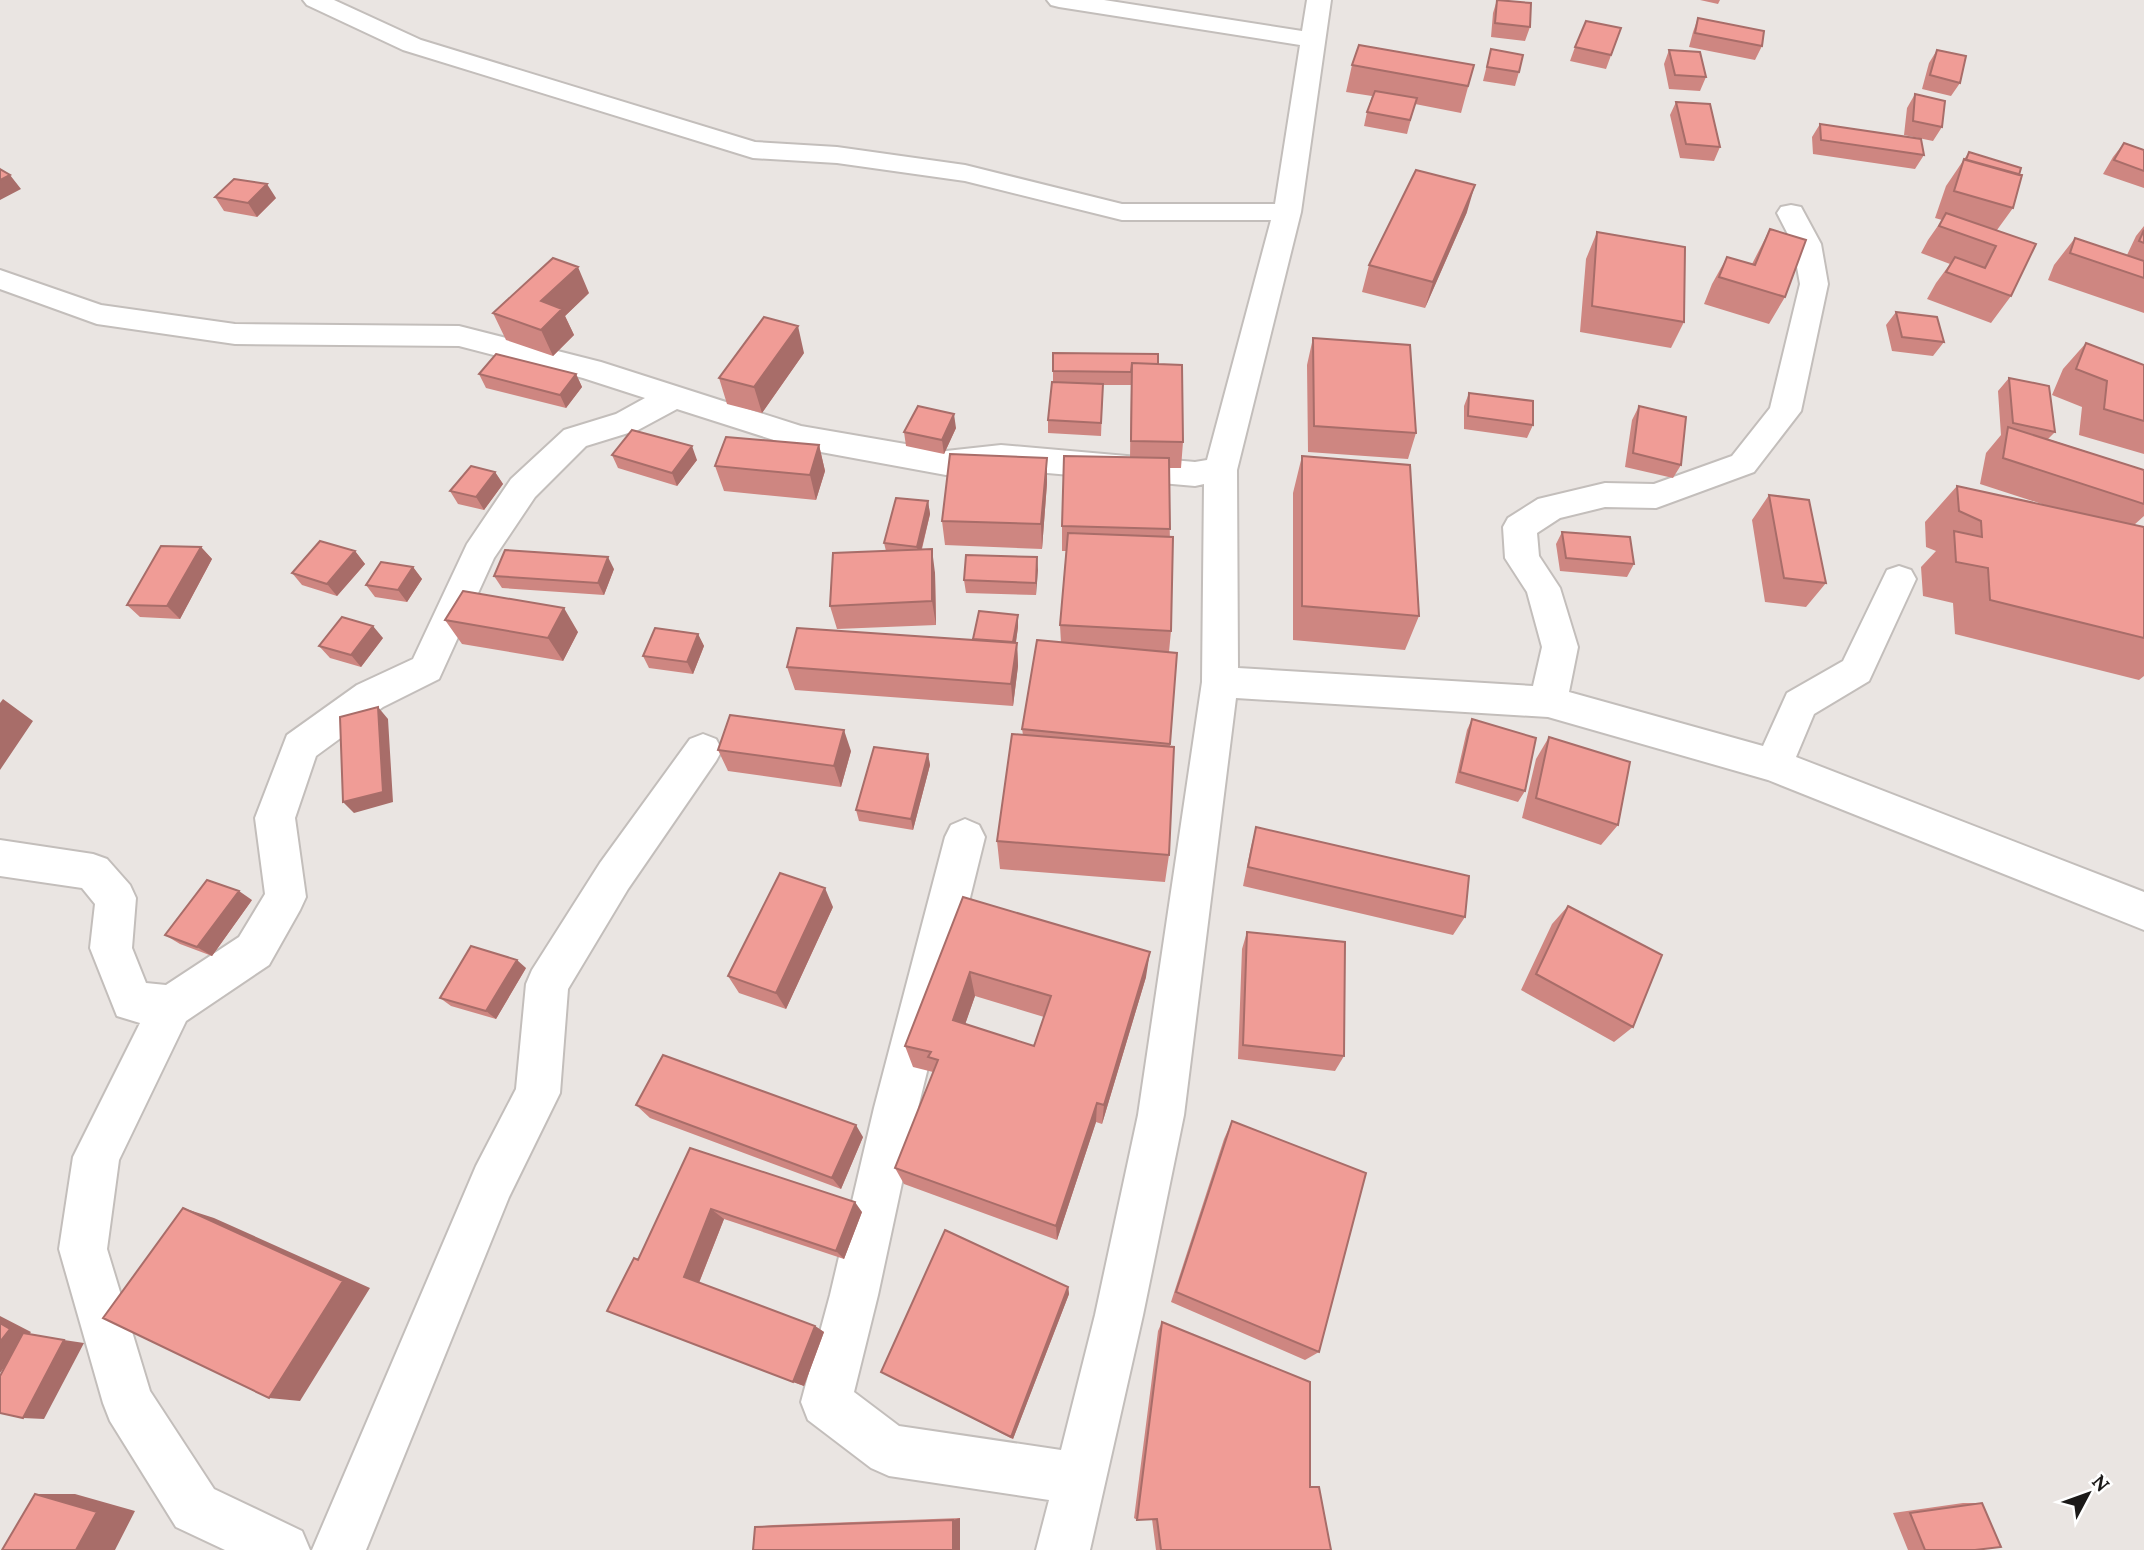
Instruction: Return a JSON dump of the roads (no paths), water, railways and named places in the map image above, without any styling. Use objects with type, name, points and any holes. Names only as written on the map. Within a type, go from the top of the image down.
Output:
[{"type":"street","points":[[317,0],[412,45],[753,150],[837,155],[965,173],[1122,212],[1287,212]]},
{"type":"street","points":[[1059,0],[1312,40]]},
{"type":"street","points":[[1063,1550],[1161,1115],[1220,682],[1221,470],[1287,212],[1319,0]]},
{"type":"street","points":[[1548,702],[1560,647],[1543,588],[1522,558],[1520,527],[1550,508],[1605,495],[1656,496],[1743,464],[1785,411],[1814,285],[1807,244],[1791,214]]},
{"type":"street","points":[[0,279],[97,314],[235,334],[459,336],[590,369],[799,437],[946,463],[1001,457],[1195,474],[1221,470]]},
{"type":"street","points":[[283,1550],[195,1508],[128,1403],[83,1249],[96,1157],[171,1006],[254,951],[286,897],[275,818],[300,746],[370,696],[426,669],[479,553],[523,488],[575,438],[627,422],[673,397]]},
{"type":"street","points":[[1773,765],[1800,704],[1856,671],[1899,579]]},
{"type":"street","points":[[1220,682],[1548,702],[1773,765],[2144,911]]},
{"type":"street","points":[[339,1550],[492,1182],[538,1093],[547,984],[614,876],[703,750]]},
{"type":"street","points":[[965,836],[895,1108],[854,1295],[826,1402],[889,1450],[1080,1479]]},
{"type":"street","points":[[0,858],[93,872],[116,898],[111,947],[132,1002],[171,1006]]}]
